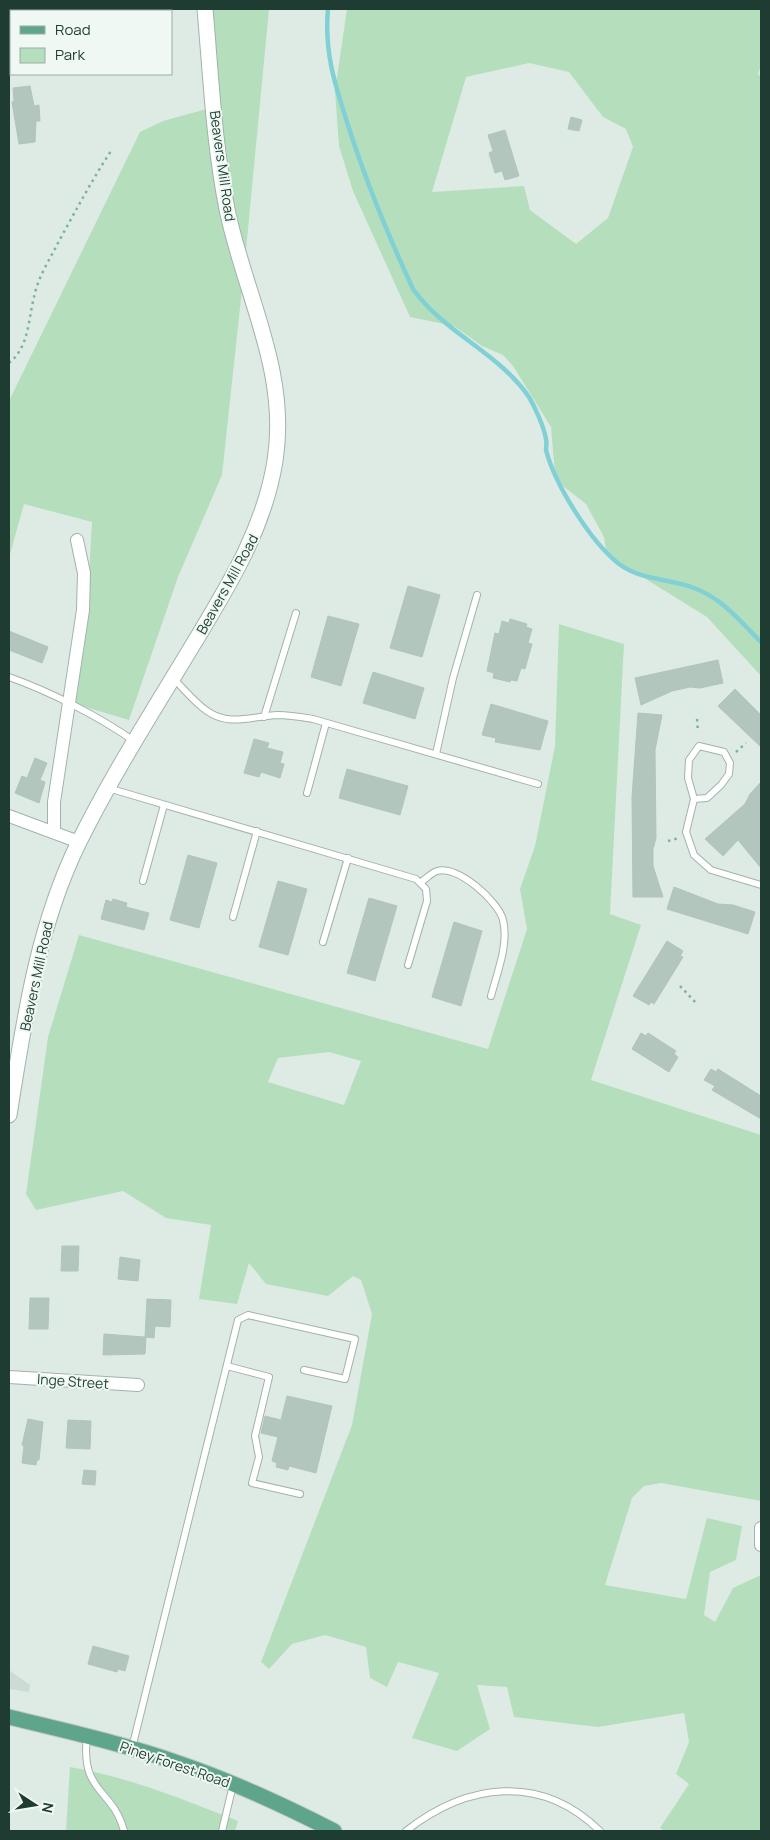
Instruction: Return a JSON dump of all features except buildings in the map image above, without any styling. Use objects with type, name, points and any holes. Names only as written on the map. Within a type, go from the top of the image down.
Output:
[{"type":"main road","name":"Piney Forest Road","points":[[9,1717],[132,1748],[233,1783],[334,1831]]},
{"type":"street","name":"Beavers Mill Road","points":[[9,1115],[41,943],[61,883],[79,842],[108,788],[250,544],[270,487],[278,421],[272,367],[228,212],[220,170],[205,9]]},
{"type":"street","points":[[54,831],[54,802],[83,610],[84,573],[77,540]]},
{"type":"street","points":[[9,816],[54,831],[79,842]]},
{"type":"street","name":"Inge Street","points":[[9,1377],[138,1385]]},
{"type":"street","points":[[761,1528],[761,1546]]},
{"type":"lane","points":[[436,754],[453,678],[477,595]]},
{"type":"lane","points":[[264,717],[296,613]]},
{"type":"lane","points":[[9,677],[37,687],[118,729],[135,742]]},
{"type":"lane","points":[[173,678],[206,710],[217,717],[247,721],[264,717],[298,716],[538,784]]},
{"type":"lane","points":[[306,793],[326,723]]},
{"type":"lane","points":[[694,799],[707,798],[721,785],[729,774],[730,763],[724,752],[699,746],[689,760],[688,778],[694,799],[686,832],[694,855],[711,870],[761,885]]},
{"type":"lane","points":[[108,788],[416,879],[426,889],[427,901],[408,965]]},
{"type":"lane","points":[[144,881],[164,805]]},
{"type":"lane","points":[[233,917],[257,832]]},
{"type":"lane","points":[[323,942],[348,858]]},
{"type":"lane","points":[[421,882],[437,871],[452,871],[471,882],[489,898],[503,919],[504,942],[491,996]]},
{"type":"lane","points":[[132,1748],[238,1320],[248,1315],[355,1339],[345,1379],[304,1370]]},
{"type":"lane","points":[[227,1366],[269,1377],[255,1436],[258,1457],[252,1483],[300,1494]]},
{"type":"lane","points":[[87,1736],[84,1757],[86,1769],[91,1781],[118,1815],[124,1831]]},
{"type":"lane","points":[[222,1831],[233,1783]]},
{"type":"lane","points":[[406,1831],[445,1805],[486,1792],[508,1790],[521,1791],[559,1803],[579,1814],[600,1831]]},
{"type":"path","points":[[9,363],[16,358],[26,340],[34,294],[43,271],[86,190],[111,151]]},
{"type":"path","points":[[697,719],[698,732]]},
{"type":"path","points":[[736,752],[746,743]]},
{"type":"path","points":[[668,841],[681,838]]},
{"type":"path","points":[[680,986],[697,1004]]},
{"type":"shaded area","points":[[9,1670],[30,1685],[29,1692],[9,1689]]},
{"type":"green space","points":[[205,9],[269,9],[244,271],[222,475],[178,577],[129,720],[75,704],[85,643],[92,522],[24,504],[9,558],[9,401],[140,132],[163,121],[214,107]]},
{"type":"green space","points":[[347,9],[761,9],[761,66],[758,74],[761,77],[761,676],[707,617],[607,555],[604,537],[586,504],[563,486],[555,475],[551,427],[513,366],[503,355],[482,346],[454,326],[410,317],[353,191],[339,146],[335,91]],"holes":[[[529,63],[569,72],[603,117],[626,129],[633,147],[608,218],[576,244],[530,210],[524,186],[432,192],[466,77]]]},
{"type":"green space","points":[[559,624],[624,644],[610,914],[641,925],[591,1080],[761,1135],[761,1501],[661,1483],[644,1486],[632,1498],[605,1585],[686,1599],[707,1518],[742,1526],[736,1560],[710,1572],[704,1615],[715,1622],[733,1588],[761,1575],[761,1831],[665,1831],[660,1828],[689,1784],[676,1774],[689,1742],[684,1713],[598,1727],[514,1717],[507,1687],[477,1685],[490,1729],[457,1751],[412,1738],[439,1673],[398,1662],[387,1687],[370,1678],[366,1647],[325,1635],[292,1644],[269,1669],[261,1662],[352,1425],[372,1314],[361,1280],[353,1276],[328,1296],[266,1284],[249,1263],[237,1304],[199,1299],[211,1225],[166,1218],[123,1191],[36,1210],[26,1194],[48,1037],[79,935],[488,1049],[527,929],[520,889],[535,846],[555,746]],"holes":[[[329,1052],[361,1061],[344,1105],[268,1082],[278,1058]]]},
{"type":"green space","points":[[70,1767],[134,1783],[238,1821],[235,1831],[66,1831]]},
{"type":"waterway","points":[[328,9],[329,54],[339,96],[370,188],[413,289],[440,318],[502,367],[529,397],[543,429],[546,450],[557,479],[575,512],[608,554],[619,564],[637,574],[685,585],[704,592],[730,611],[761,642]]}]
